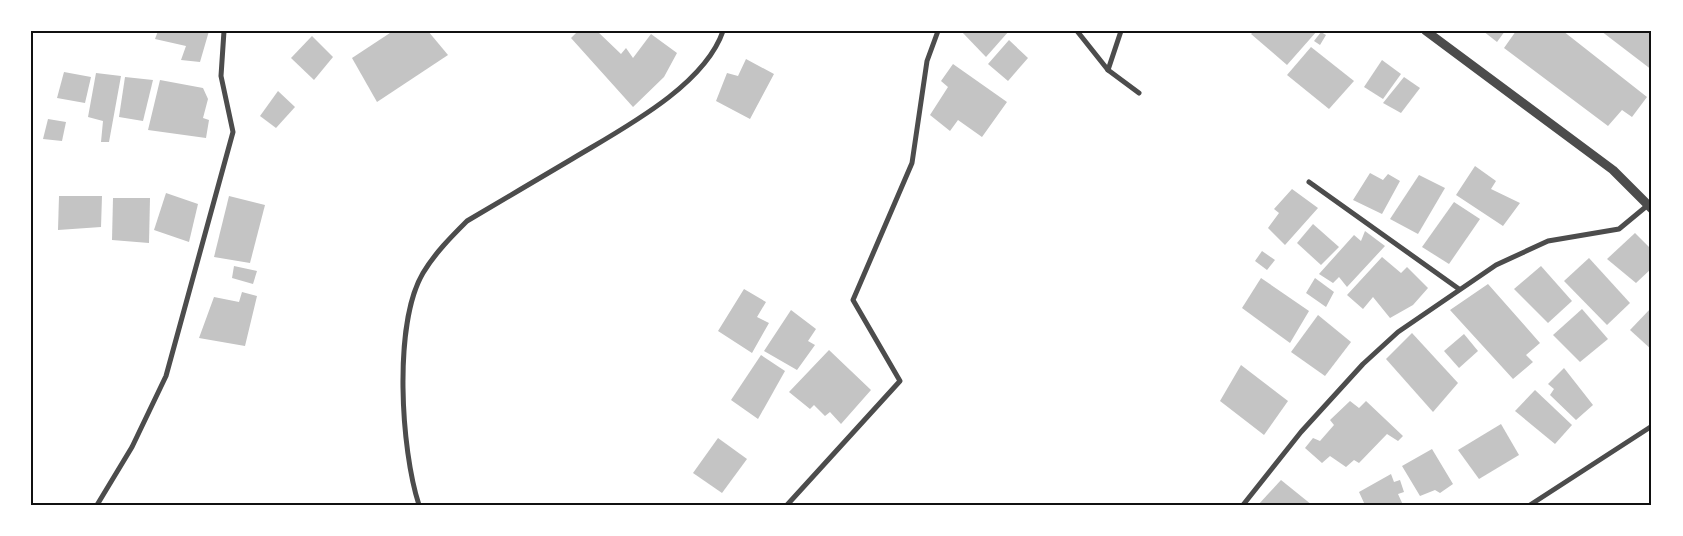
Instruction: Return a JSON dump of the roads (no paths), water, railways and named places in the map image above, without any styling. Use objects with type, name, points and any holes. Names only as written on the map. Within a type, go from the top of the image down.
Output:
[{"type":"street","points":[[97,505],[132,447],[166,376],[233,132],[221,76],[224,31]]},
{"type":"street","points":[[419,505],[414,490],[404,424],[404,354],[410,305],[422,274],[443,244],[467,221],[645,115],[674,92],[699,70],[720,41],[723,31]]},
{"type":"street","points":[[787,505],[900,381],[853,300],[912,163],[927,61],[938,31]]},
{"type":"street","points":[[1077,31],[1108,70],[1140,93]]},
{"type":"street","points":[[1108,70],[1121,31]]},
{"type":"street","points":[[1243,505],[1301,432],[1363,364],[1398,332],[1496,265],[1548,240],[1619,229],[1650,207],[1613,170],[1426,31]]},
{"type":"street","points":[[1309,182],[1459,289]]},
{"type":"street","points":[[1530,505],[1652,426]]}]
